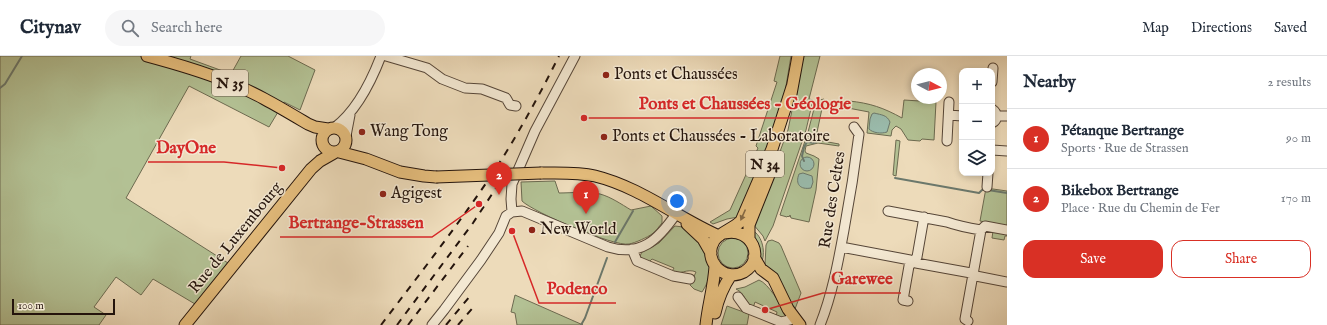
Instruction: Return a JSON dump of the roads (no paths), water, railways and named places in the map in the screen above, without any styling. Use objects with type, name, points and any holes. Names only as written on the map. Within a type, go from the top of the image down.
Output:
[{"type":"main road","name":"N 35","points":[[147,56],[187,66],[225,80],[268,100],[327,135]]},
{"type":"main road","name":"N 34","points":[[754,257],[754,251],[749,239],[749,225],[778,150],[789,116],[792,87],[798,56]]},
{"type":"main road","name":"N 34","points":[[711,253],[714,241],[741,221],[772,149],[792,87]]},
{"type":"main road","points":[[366,159],[355,150],[339,129],[327,135],[327,151],[366,159],[400,172],[436,177],[541,173],[584,174],[606,179],[640,194],[676,214],[722,234],[731,231],[738,232],[749,239]]},
{"type":"main road","name":"Rue de Luxembourg","points":[[311,169],[327,135]]},
{"type":"main road","points":[[337,152],[344,147],[346,138]]},
{"type":"main road","name":"Rue de Luxembourg","points":[[185,325],[311,169],[320,161],[337,152]]},
{"type":"main road","points":[[676,214],[703,239],[711,253],[715,266],[719,270],[725,274],[731,275],[743,272],[758,275],[766,280],[784,302],[797,322]]},
{"type":"main road","points":[[743,272],[752,264],[754,257]]},
{"type":"main road","points":[[754,257],[762,269],[773,278],[784,302]]},
{"type":"main road","points":[[706,325],[714,281],[715,266]]},
{"type":"main road","points":[[712,325],[718,300],[731,275]]},
{"type":"street","name":"Rue de Luxembourg","points":[[327,135],[350,114],[374,74],[381,56]]},
{"type":"street","points":[[386,56],[427,68],[442,80],[464,88],[482,89],[506,98],[510,105],[516,106]]},
{"type":"street","points":[[512,212],[512,184],[535,131],[575,56]]},
{"type":"street","points":[[947,141],[949,102]]},
{"type":"street","name":"Rue de Luxembourg","points":[[346,138],[350,114]]},
{"type":"street","points":[[948,115],[959,116]]},
{"type":"street","points":[[995,116],[1007,116]]},
{"type":"street","name":"Rue des Celtes","points":[[820,325],[831,293],[841,247],[859,134],[854,127]]},
{"type":"street","points":[[995,150],[1007,151]]},
{"type":"street","points":[[987,187],[988,176]]},
{"type":"street","points":[[432,325],[481,260],[499,233],[506,216],[512,212],[522,211],[608,247],[622,250],[645,246],[654,241],[665,230],[676,214]]},
{"type":"street","points":[[888,211],[981,230]]},
{"type":"street","points":[[908,301],[903,300],[909,266],[916,257],[924,218]]},
{"type":"street","points":[[968,321],[965,319],[981,230],[985,226],[1007,230]]},
{"type":"street","points":[[841,247],[910,260],[913,262],[1007,282]]},
{"type":"street","points":[[632,249],[637,261],[673,276],[690,279]]},
{"type":"street","points":[[738,297],[746,308],[781,322],[797,322]]},
{"type":"street","name":"Rue de Luxembourg","points":[[194,325],[199,307]]},
{"type":"waterway","points":[[0,88],[5,84],[22,56]]},
{"type":"waterway","points":[[804,161],[802,156],[807,142],[814,143],[817,141]]},
{"type":"waterway","points":[[895,178],[979,193],[983,190]]},
{"type":"waterway","points":[[988,190],[1007,193]]},
{"type":"waterway","points":[[615,242],[633,211]]},
{"type":"waterway","points":[[581,325],[607,258]]},
{"type":"railway","points":[[381,325],[452,231],[493,173],[528,116],[559,56]]},
{"type":"railway","points":[[397,325],[473,223],[500,182]]},
{"type":"railway","points":[[408,325],[468,246]]},
{"type":"railway","points":[[446,325],[470,296]]},
{"type":"railway","points":[[458,325],[476,304]]},
{"type":"place","name":"Ponts et Chaussées","points":[[606,75]]},
{"type":"place","name":"Ponts et Chaussées - Géologie","points":[[584,118]]},
{"type":"place","name":"Wang Tong","points":[[362,132]]},
{"type":"place","name":"Ponts et Chaussées - Laboratoire","points":[[604,137]]},
{"type":"place","name":"DayOne","points":[[282,168]]},
{"type":"place","name":"Agigest","points":[[383,194]]},
{"type":"place","name":"Bikebox Bertrange","points":[[499,195]]},
{"type":"place","name":"Bertrange-Strassen","points":[[479,204]]},
{"type":"place","name":"Pétanque Bertrange","points":[[586,214]]},
{"type":"place","name":"New World","points":[[532,230]]},
{"type":"place","name":"Podenco","points":[[512,231]]},
{"type":"place","name":"Garewee","points":[[765,310]]}]
